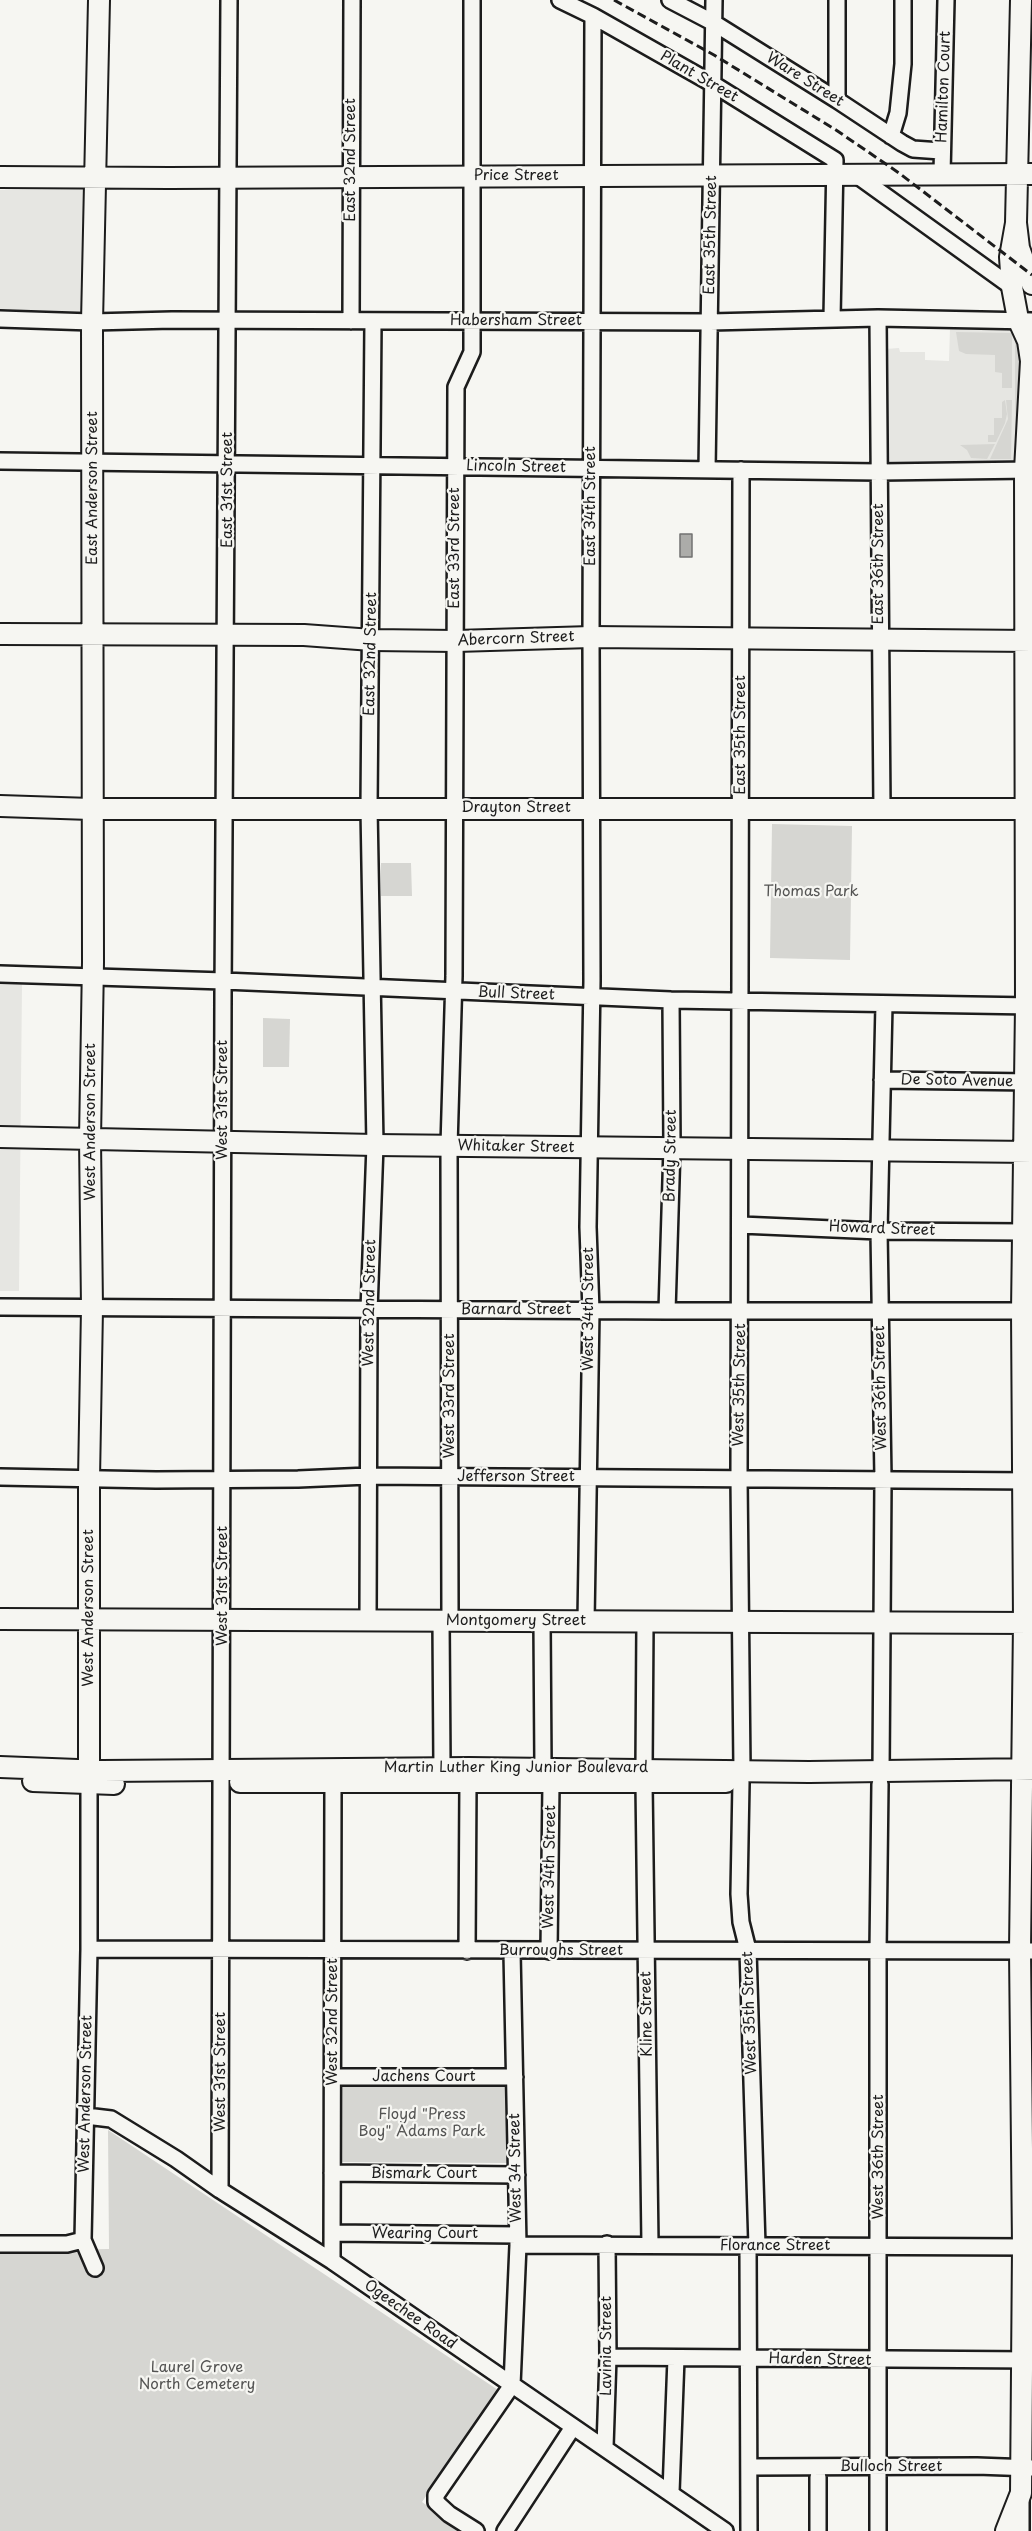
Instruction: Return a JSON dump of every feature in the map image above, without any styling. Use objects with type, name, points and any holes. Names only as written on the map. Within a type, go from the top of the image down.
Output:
[{"type":"main road","name":"East Anderson Street","points":[[92,977],[94,461],[92,322],[99,0]]},
{"type":"main road","points":[[1006,2531],[1021,2493],[1027,2468],[1028,1623],[1027,1311],[1024,1232],[1028,1152],[1028,470],[1031,361],[1025,320],[1012,286],[1010,257],[1024,174],[1021,0]]},
{"type":"main road","name":"Price Street","points":[[0,177],[228,178],[711,174],[835,167],[855,174],[1024,174]]},
{"type":"main road","points":[[1016,223],[1019,248],[1032,284]]},
{"type":"main road","name":"Abercorn Street","points":[[0,634],[304,635],[372,640],[456,641],[591,637],[1029,641]]},
{"type":"main road","name":"Drayton Street","points":[[0,806],[91,809],[1028,809]]},
{"type":"main road","name":"West Anderson Street","points":[[89,1777],[92,977]]},
{"type":"main road","name":"Whitaker Street","points":[[0,1137],[375,1145],[1028,1152]]},
{"type":"main road","name":"Montgomery Street","points":[[0,1619],[1028,1623]]},
{"type":"main road","name":"Martin Luther King Junior Boulevard","points":[[0,1767],[89,1777]]},
{"type":"main road","name":"Martin Luther King Junior Boulevard","points":[[0,1780],[442,1768],[547,1775],[881,1778],[1027,1776]]},
{"type":"main road","name":"Martin Luther King Junior Boulevard","points":[[222,1775],[333,1783],[468,1781],[547,1775]]},
{"type":"street","name":"East 31st Street","points":[[224,981],[229,0]]},
{"type":"street","name":"East 32nd Street","points":[[351,321],[352,0]]},
{"type":"street","name":"East 33rd Street","points":[[453,991],[456,387],[472,352],[472,0]]},
{"type":"street","name":"Plant Street","points":[[560,0],[593,16],[713,84],[835,167]]},
{"type":"street","name":"Ware Street","points":[[670,0],[714,23],[913,149],[941,151]]},
{"type":"street","name":"East 35th Street","points":[[707,470],[714,0]]},
{"type":"street","points":[[837,0],[837,100]]},
{"type":"street","points":[[891,136],[898,113],[903,64],[903,0]]},
{"type":"street","name":"Hamilton Court","points":[[942,174],[946,0]]},
{"type":"street","name":"East 34th Street","points":[[592,997],[593,16]]},
{"type":"street","points":[[832,318],[835,167]]},
{"type":"street","points":[[855,174],[1012,286]]},
{"type":"street","name":"Habersham Street","points":[[0,319],[92,322],[228,320],[710,322],[832,318],[1025,320]]},
{"type":"street","name":"East 36th Street","points":[[878,318],[882,809]]},
{"type":"street","name":"East 32nd Street","points":[[372,987],[369,808],[373,321]]},
{"type":"street","name":"Lincoln Street","points":[[0,461],[879,472],[1028,470]]},
{"type":"street","name":"East 35th Street","points":[[740,1000],[741,470]]},
{"type":"street","name":"Bull Street","points":[[0,974],[671,1000],[1029,1006]]},
{"type":"street","name":"West 31st Street","points":[[220,2190],[224,981]]},
{"type":"street","name":"West 32nd Street","points":[[368,1620],[369,1310],[375,1145],[372,987]]},
{"type":"street","name":"West 33rd Street","points":[[442,1768],[450,1476],[449,1146],[453,991]]},
{"type":"street","name":"West 34th Street","points":[[586,1621],[591,1311],[589,1147],[592,997]]},
{"type":"street","name":"Brady Street","points":[[667,1311],[672,1148],[671,1000]]},
{"type":"street","name":"West 35th Street","points":[[740,1000],[741,1776],[739,1894],[741,1922],[748,1950],[753,2246],[749,2531]]},
{"type":"street","name":"West 36th Street","points":[[878,2531],[880,2246],[878,1951],[883,1624],[879,1231],[884,1004]]},
{"type":"street","name":"De Soto Avenue","points":[[882,1080],[1028,1082]]},
{"type":"street","name":"Howard Street","points":[[741,1225],[879,1231],[1024,1232]]},
{"type":"street","name":"Barnard Street","points":[[0,1307],[1027,1311]]},
{"type":"street","name":"Jefferson Street","points":[[0,1477],[298,1479],[450,1476],[1027,1481]]},
{"type":"street","name":"West 34th Street","points":[[542,1622],[549,1951]]},
{"type":"street","name":"Kline Street","points":[[645,1622],[644,1776],[650,2245]]},
{"type":"street","name":"West Anderson Street","points":[[83,2240],[89,1949],[89,1777]]},
{"type":"street","points":[[467,1952],[468,1781]]},
{"type":"street","name":"West 32nd Street","points":[[332,2261],[333,1783]]},
{"type":"street","name":"Burroughs Street","points":[[89,1949],[467,1952],[1026,1950]]},
{"type":"street","name":"West 34 Street","points":[[512,1952],[517,2175],[512,2385]]},
{"type":"street","name":"Jachens Court","points":[[332,2077],[515,2077]]},
{"type":"street","name":"Ogeechee Road","points":[[86,2116],[111,2119],[176,2159],[220,2190],[332,2261],[725,2531]]},
{"type":"street","name":"Bismark Court","points":[[332,2173],[517,2175]]},
{"type":"street","name":"Wearing Court","points":[[332,2234],[517,2240]]},
{"type":"street","points":[[0,2244],[67,2244],[83,2240],[95,2268]]},
{"type":"street","name":"Florance Street","points":[[517,2240],[650,2245],[1027,2247]]},
{"type":"street","name":"Lavinia Street","points":[[605,2447],[608,2357],[607,2244]]},
{"type":"street","name":"Harden Street","points":[[608,2357],[1027,2360]]},
{"type":"street","points":[[671,2492],[676,2358]]},
{"type":"street","points":[[477,2531],[448,2514],[436,2502],[436,2494],[512,2385]]},
{"type":"street","points":[[505,2531],[573,2427]]},
{"type":"street","name":"Bulloch Street","points":[[751,2467],[1027,2468]]},
{"type":"street","points":[[818,2477],[818,2531]]},
{"type":"street","points":[[1021,2493],[1021,2531]]},
{"type":"shaded area","points":[[84,189],[84,313],[0,309],[0,190]]},
{"type":"shaded area","points":[[950,327],[1018,330],[1022,462],[889,462],[886,349],[899,348],[900,352],[925,352],[925,360],[949,361]]},
{"type":"shaded area","points":[[680,534],[692,534],[692,557],[680,557]]},
{"type":"shaded area","points":[[0,983],[22,983],[19,1291],[0,1291]]},
{"type":"green space","points":[[1015,331],[1019,338],[1021,459],[1015,459]]},
{"type":"green space","points":[[956,332],[1012,333],[1012,388],[1002,388],[1002,373],[995,372],[995,355],[966,354],[959,351]]},
{"type":"green space","points":[[1005,400],[1007,414],[1005,423],[996,442],[988,442],[988,435],[994,435],[994,418],[1002,418],[1002,402]]},
{"type":"green space","points":[[1006,400],[1012,400],[1011,459],[990,459],[1008,419]]},
{"type":"green space","points":[[995,444],[987,459],[971,458],[967,450],[960,445]]},
{"type":"green space","name":"Thomas Park","points":[[772,824],[852,826],[850,960],[770,958]]},
{"type":"green space","points":[[381,863],[411,863],[412,896],[381,896]]},
{"type":"green space","points":[[263,1018],[290,1019],[289,1067],[263,1067]]},
{"type":"green space","name":"Floyd \"Press Boy\" Adams Park","points":[[508,2085],[507,2163],[338,2162],[337,2086]]},
{"type":"green space","name":"Laurel Grove North Cemetery","points":[[108,2130],[498,2390],[422,2502],[463,2531],[0,2531],[0,2251],[109,2249]]},
{"type":"railway","points":[[614,0],[714,55],[836,130],[899,173],[1032,275]]}]
